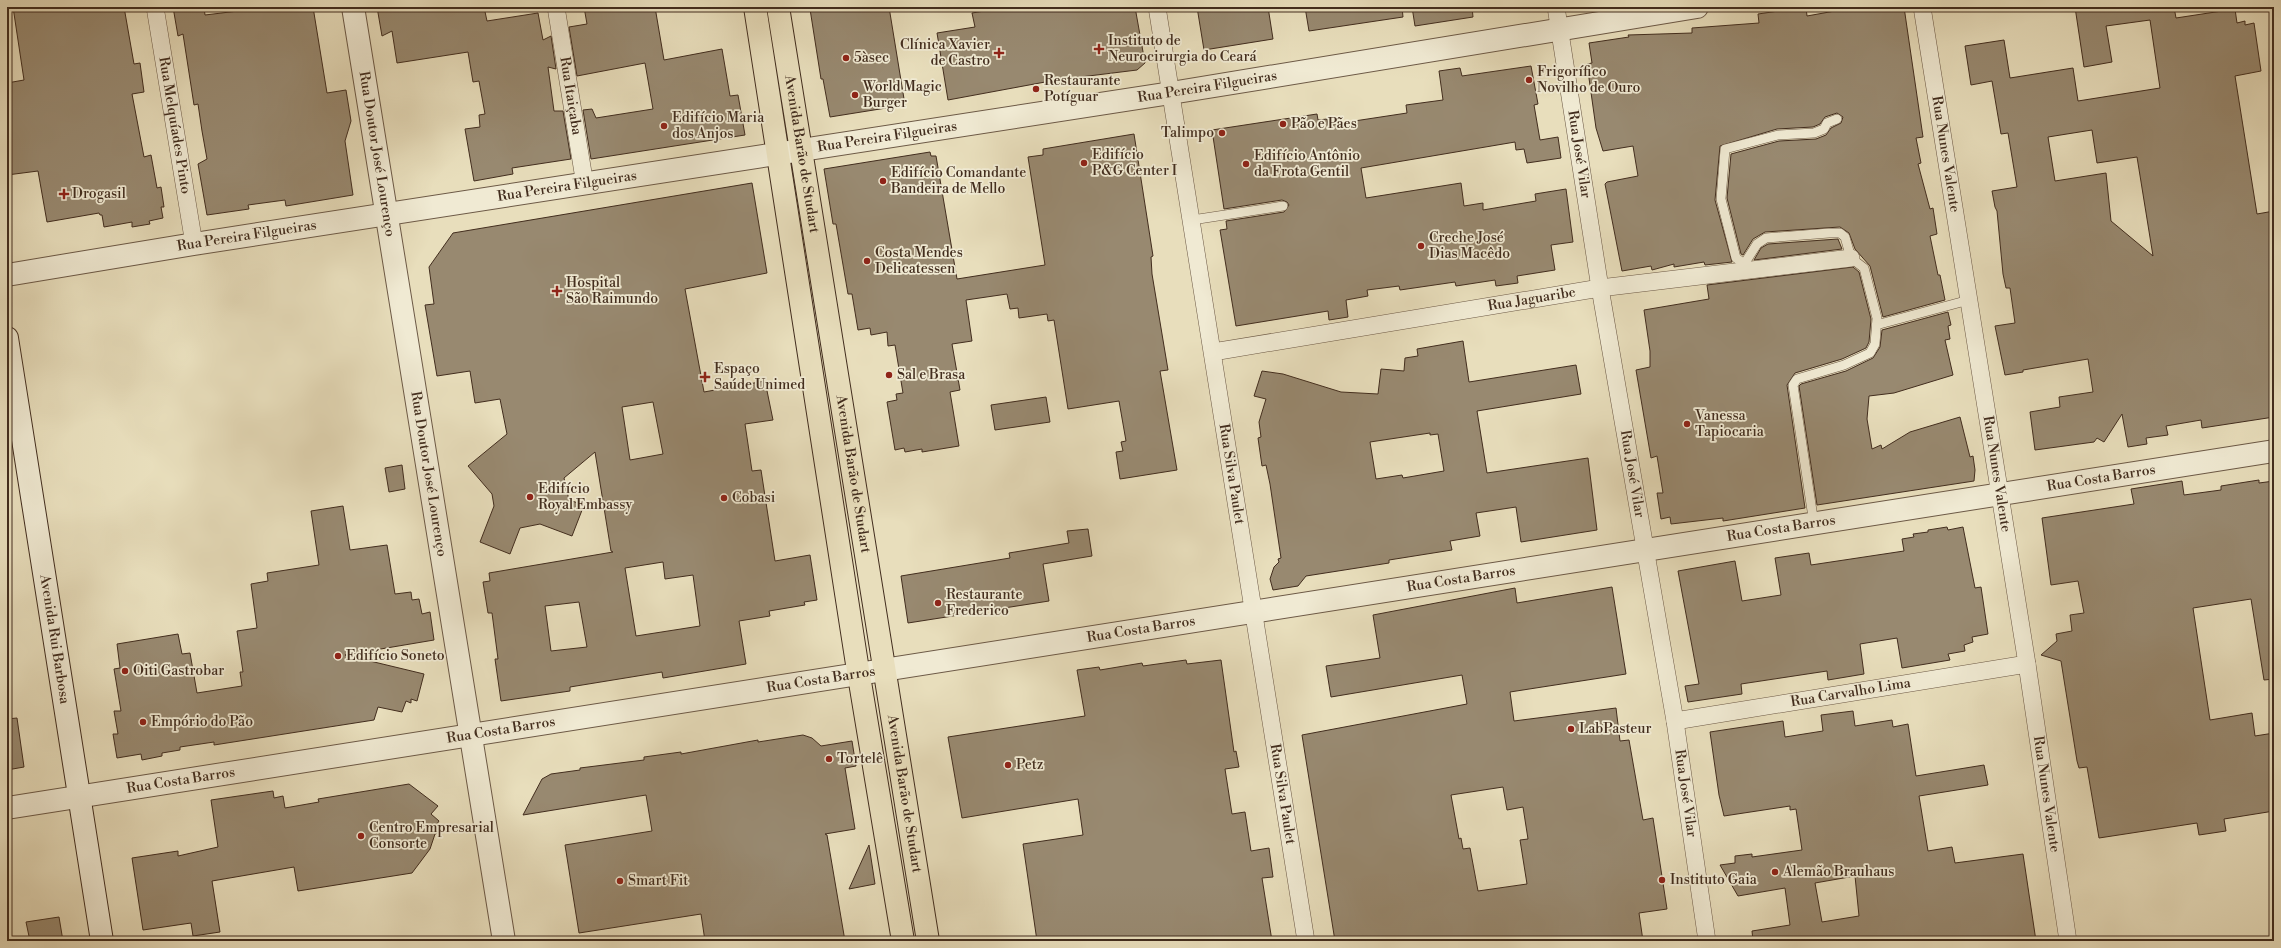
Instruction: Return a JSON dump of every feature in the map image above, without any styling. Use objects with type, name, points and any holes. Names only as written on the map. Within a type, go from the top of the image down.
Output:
[{"type":"main road","name":"Avenida Barão de Studart","points":[[755,7],[779,154],[858,674],[903,941]]},
{"type":"main road","name":"Avenida Barão de Studart","points":[[778,7],[928,941]]},
{"type":"street","name":"Rua Melquíades Pinto","points":[[155,7],[194,244]]},
{"type":"street","name":"Rua Doutor José Lourenço","points":[[353,7],[385,214],[504,941]]},
{"type":"street","name":"Rua Itaiçaba","points":[[556,7],[585,185]]},
{"type":"street","name":"Rua Silva Paulet","points":[[1157,7],[1306,941]]},
{"type":"street","name":"Rua José Vilar","points":[[1556,7],[1600,288],[1647,550],[1675,721],[1707,941]]},
{"type":"street","name":"Rua Pereira Filgueiras","points":[[7,276],[194,244],[585,185],[1171,93],[1697,7]]},
{"type":"street","name":"Rua Nunes Valente","points":[[1922,7],[2027,664],[2068,941]]},
{"type":"street","name":"Rua Jaguaribe","points":[[1213,352],[1600,288],[1741,268],[1851,258]]},
{"type":"street","name":"Avenida Rui Barbosa","points":[[7,338],[102,941]]},
{"type":"street","name":"Rua Costa Barros","points":[[7,808],[1253,613],[2274,451]]},
{"type":"street","name":"Rua Carvalho Lima","points":[[1675,721],[2027,664]]},
{"type":"lane","points":[[1814,524],[1793,384],[1797,379],[1844,365],[1870,354],[1875,344],[1877,318],[1864,268],[1851,258],[1845,237],[1840,233],[1829,233],[1766,238],[1758,244],[1741,268],[1736,258],[1721,199],[1724,149],[1778,135],[1814,133],[1824,129],[1827,123],[1837,119]]},
{"type":"lane","points":[[1192,220],[1283,206]]},
{"type":"lane","points":[[1876,325],[1969,300]]},
{"type":"building","points":[[13,7],[124,7],[134,64],[140,63],[144,92],[132,94],[144,157],[151,155],[157,188],[161,187],[164,207],[161,207],[163,218],[149,221],[150,224],[132,227],[132,222],[104,227],[102,215],[99,213],[47,222],[38,171],[7,175],[7,83],[24,80]]},
{"type":"building","points":[[173,7],[204,7],[205,15],[238,11],[238,7],[313,7],[327,93],[346,90],[351,121],[345,141],[353,195],[286,206],[285,200],[248,205],[249,209],[207,215],[198,164],[207,159],[198,104],[194,105],[183,34],[178,36]]},
{"type":"building","points":[[377,7],[484,7],[487,21],[538,13],[543,40],[551,36],[556,69],[548,67],[554,111],[563,111],[571,159],[512,168],[513,174],[474,181],[465,129],[480,127],[479,115],[485,114],[479,81],[473,82],[468,52],[397,63],[392,31],[382,36]]},
{"type":"building","points":[[584,7],[655,7],[664,60],[722,49],[730,96],[738,95],[745,135],[591,159],[583,110],[592,109],[596,118],[653,109],[645,63],[577,76],[569,27],[587,24]]},
{"type":"building","points":[[826,7],[889,7],[905,105],[830,117],[823,79],[821,79],[810,9]]},
{"type":"building","points":[[1009,7],[1135,7],[1145,63],[1137,70],[1056,80],[948,100],[937,33],[975,27],[972,13]]},
{"type":"building","points":[[1197,7],[1268,7],[1273,39],[1204,50]]},
{"type":"building","points":[[1305,7],[1402,7],[1403,17],[1309,31]]},
{"type":"building","points":[[1412,7],[1472,7],[1473,17],[1415,26]]},
{"type":"building","points":[[1806,7],[1807,16],[1857,7],[1904,7],[1923,137],[1916,138],[1921,163],[1918,164],[1930,209],[1933,208],[1937,234],[1930,236],[1945,300],[1883,317],[1870,266],[1855,249],[1849,233],[1840,227],[1765,232],[1753,239],[1743,255],[1741,254],[1727,198],[1731,154],[1779,141],[1816,139],[1826,135],[1831,128],[1841,123],[1843,117],[1837,113],[1825,117],[1820,124],[1813,127],[1777,129],[1720,146],[1715,200],[1732,262],[1705,265],[1704,262],[1674,267],[1674,264],[1652,270],[1651,266],[1622,271],[1605,184],[1607,182],[1638,176],[1633,146],[1603,151],[1596,128],[1587,64],[1592,63],[1589,43],[1629,37],[1628,35],[1692,33],[1692,28],[1759,23],[1758,14]]},
{"type":"building","points":[[2075,7],[2174,7],[2176,18],[2235,9],[2237,23],[2245,21],[2245,25],[2254,23],[2261,71],[2235,76],[2257,214],[2274,211],[2274,311],[2270,312],[2274,336],[2274,417],[2202,428],[2201,420],[2166,426],[2168,435],[2146,438],[2147,444],[2128,447],[2122,414],[2104,442],[2097,438],[2094,442],[2035,450],[2030,412],[2060,407],[2059,397],[2093,392],[2088,359],[2023,370],[2023,372],[2005,375],[1995,326],[2015,323],[2010,288],[2006,288],[2003,274],[1997,211],[1992,191],[2017,187],[2008,133],[2001,134],[1992,81],[1971,85],[1965,46],[2004,40],[2010,78],[2073,68],[2078,101],[2160,88],[2150,20],[2106,26],[2112,62],[2084,67]],"holes":[[[2092,130],[2097,163],[2137,157],[2153,256],[2111,221],[2106,173],[2055,181],[2048,137]]]},
{"type":"building","points":[[1531,66],[1538,104],[1534,105],[1540,140],[1558,137],[1561,158],[1527,163],[1524,149],[1516,150],[1515,142],[1361,168],[1366,198],[1461,183],[1464,206],[1483,203],[1483,210],[1536,201],[1535,194],[1566,189],[1573,242],[1551,245],[1555,270],[1517,276],[1518,283],[1496,286],[1495,280],[1456,286],[1455,282],[1400,290],[1399,286],[1367,290],[1368,296],[1346,300],[1348,317],[1329,320],[1328,311],[1236,326],[1220,230],[1227,229],[1226,221],[1284,212],[1289,205],[1287,202],[1282,200],[1224,209],[1212,130],[1317,114],[1318,120],[1327,119],[1328,125],[1407,113],[1406,105],[1443,100],[1439,71],[1460,68],[1462,76]]},
{"type":"building","points":[[1134,134],[1153,256],[1151,257],[1152,274],[1168,370],[1160,371],[1177,470],[1120,479],[1116,452],[1123,451],[1121,442],[1126,441],[1119,401],[1068,409],[1054,320],[1048,321],[1047,314],[1019,318],[1018,308],[1010,309],[1007,294],[966,300],[972,341],[952,344],[960,390],[950,392],[959,446],[922,452],[922,449],[905,452],[904,448],[895,450],[887,402],[897,400],[896,394],[903,393],[895,345],[888,346],[887,332],[871,335],[870,328],[858,330],[852,294],[848,294],[836,224],[833,224],[824,169],[930,152],[931,156],[936,156],[957,279],[1045,265],[1028,157],[1043,155],[1043,149]]},
{"type":"building","points":[[752,183],[767,273],[685,289],[704,392],[765,381],[773,420],[745,424],[752,471],[761,470],[775,561],[810,555],[817,600],[804,602],[805,605],[769,611],[770,616],[739,621],[746,664],[663,678],[662,672],[570,687],[570,691],[501,701],[495,659],[498,659],[492,613],[488,613],[483,582],[490,581],[489,573],[613,552],[611,551],[595,452],[564,478],[569,500],[584,505],[572,536],[540,524],[520,528],[510,554],[480,542],[494,506],[492,494],[468,466],[507,434],[500,399],[475,403],[470,371],[437,376],[425,305],[434,304],[429,267],[453,233]],"holes":[[[653,402],[663,454],[630,460],[622,407]],[[663,562],[665,579],[693,575],[700,626],[636,636],[625,568]],[[579,602],[587,647],[551,651],[545,606]]]},
{"type":"building","points":[[1838,239],[1842,249],[1754,260],[1761,248],[1768,244]]},
{"type":"building","points":[[1853,267],[1859,272],[1871,319],[1869,342],[1866,348],[1842,359],[1795,373],[1787,385],[1805,508],[1723,521],[1723,518],[1671,524],[1670,517],[1661,519],[1657,493],[1663,493],[1657,456],[1651,458],[1636,370],[1650,367],[1650,351],[1644,310],[1709,299],[1707,285]]},
{"type":"building","points":[[1948,312],[1951,325],[1948,326],[1950,339],[1945,340],[1953,375],[1894,393],[1869,396],[1867,419],[1872,449],[1881,445],[1882,449],[1910,432],[1960,417],[1970,457],[1973,456],[1975,470],[1974,481],[1817,505],[1799,386],[1801,384],[1846,371],[1873,358],[1880,347],[1882,330]]},
{"type":"building","points":[[1463,341],[1469,382],[1576,365],[1581,394],[1477,411],[1487,473],[1588,458],[1597,530],[1521,542],[1516,507],[1476,513],[1480,536],[1450,541],[1452,550],[1389,560],[1389,563],[1306,576],[1298,586],[1273,590],[1270,579],[1274,567],[1279,562],[1278,559],[1281,558],[1270,484],[1266,465],[1262,466],[1258,438],[1261,437],[1259,422],[1266,399],[1254,396],[1262,371],[1283,374],[1341,392],[1378,394],[1381,369],[1404,371],[1405,358],[1418,356],[1417,349]],"holes":[[[1430,433],[1430,435],[1438,434],[1444,471],[1403,478],[1402,475],[1376,479],[1370,442]]]},
{"type":"building","points":[[1046,397],[1050,422],[995,430],[991,405]]},
{"type":"building","points":[[402,465],[405,489],[389,492],[385,468]]},
{"type":"building","points":[[2259,480],[2259,483],[2274,481],[2274,679],[2264,680],[2251,599],[2193,608],[2210,720],[2252,713],[2255,736],[2274,733],[2274,811],[2224,819],[2226,831],[2199,835],[2197,823],[2099,838],[2087,767],[2079,768],[2077,761],[2061,661],[2041,655],[2057,641],[2056,634],[2072,631],[2070,615],[2084,613],[2078,581],[2051,585],[2042,518],[2134,504],[2131,489],[2182,481],[2184,495],[2221,490],[2221,486]]},
{"type":"building","points":[[343,506],[350,550],[387,545],[395,594],[411,592],[412,600],[419,599],[422,614],[430,612],[434,640],[345,655],[424,674],[417,701],[411,699],[411,703],[406,701],[402,712],[378,707],[374,720],[214,745],[214,742],[180,747],[180,750],[162,753],[162,756],[142,760],[141,754],[117,758],[113,734],[118,734],[114,711],[121,711],[114,669],[120,668],[117,644],[178,634],[182,654],[190,653],[197,693],[242,686],[240,672],[243,672],[237,631],[257,628],[251,584],[268,581],[267,573],[319,565],[311,511]]},
{"type":"building","points":[[1947,527],[1948,530],[1963,527],[1975,588],[1981,587],[1988,634],[1972,637],[1973,642],[1964,645],[1965,651],[1948,654],[1950,660],[1902,668],[1897,638],[1860,644],[1864,674],[1828,680],[1827,671],[1741,684],[1742,694],[1688,702],[1685,686],[1699,684],[1678,571],[1735,561],[1742,601],[1781,595],[1775,558],[1809,553],[1811,565],[1904,551],[1902,539],[1914,537],[1913,534],[1928,532],[1928,530]]},
{"type":"building","points":[[1088,529],[1092,556],[1043,564],[1049,601],[908,623],[901,576],[1010,558],[1009,553],[1069,543],[1067,531]]},
{"type":"building","points":[[1612,587],[1626,674],[1510,692],[1514,721],[1616,708],[1620,741],[1629,740],[1643,820],[1653,818],[1667,909],[1639,913],[1643,941],[1335,941],[1302,735],[1467,704],[1462,675],[1331,697],[1326,666],[1380,658],[1373,615],[1515,588],[1517,603]],"holes":[[[1503,787],[1507,810],[1523,807],[1528,839],[1520,840],[1527,884],[1478,891],[1470,848],[1463,849],[1461,838],[1459,839],[1451,795]]]},
{"type":"building","points":[[1186,660],[1187,664],[1221,660],[1234,752],[1236,751],[1239,767],[1225,769],[1232,814],[1245,812],[1251,851],[1269,848],[1273,877],[1262,878],[1272,941],[1037,941],[1023,844],[1083,835],[1078,799],[962,818],[948,737],[1085,716],[1077,670],[1099,667],[1100,670],[1142,663],[1143,666]]},
{"type":"building","points":[[1853,711],[1855,726],[1892,720],[1893,727],[1908,724],[1916,776],[1984,765],[1988,785],[1919,796],[1928,851],[1952,847],[1955,863],[2023,854],[2036,941],[1753,941],[1752,931],[1790,925],[1785,888],[1738,896],[1720,865],[1735,863],[1735,856],[1752,854],[1752,857],[1802,850],[1796,809],[1790,810],[1790,806],[1724,816],[1719,795],[1710,732],[1783,721],[1785,737],[1823,731],[1821,715]],"holes":[[[1855,876],[1859,916],[1822,922],[1815,883]]]},
{"type":"building","points":[[17,718],[24,767],[7,770],[7,719]]},
{"type":"building","points":[[803,735],[812,738],[821,746],[852,741],[856,766],[845,768],[855,829],[825,834],[827,835],[845,941],[705,941],[701,914],[579,933],[565,845],[652,831],[646,795],[523,815],[542,779],[551,774],[580,770],[580,768],[644,760],[644,757],[681,752],[681,754],[758,740],[758,742]]},
{"type":"building","points":[[409,784],[438,806],[431,814],[439,821],[437,824],[438,833],[435,834],[430,849],[412,873],[298,891],[294,867],[212,881],[220,932],[193,936],[191,923],[143,930],[132,858],[178,851],[178,856],[218,847],[211,800],[273,791],[274,798],[283,796],[285,808],[319,802],[318,799]]},
{"type":"building","points":[[869,845],[875,884],[849,889]]},
{"type":"building","points":[[59,917],[63,941],[30,941],[26,922]]},
{"type":"place","name":"Instituto de Neurocirurgia do Ceará","points":[[1099,49]]},
{"type":"place","name":"Clínica Xavier de Castro","points":[[999,53]]},
{"type":"place","name":"5àsec","points":[[846,58]]},
{"type":"place","name":"Frigorífico Novilho de Ouro","points":[[1529,80]]},
{"type":"place","name":"Restaurante Potíguar","points":[[1036,89]]},
{"type":"place","name":"World Magic Burger","points":[[855,95]]},
{"type":"place","name":"Pão e Pães","points":[[1283,124]]},
{"type":"place","name":"Edifício Maria dos Anjos","points":[[664,126]]},
{"type":"place","name":"Talimpo","points":[[1222,133]]},
{"type":"place","name":"Edifício P&G Center I","points":[[1084,163]]},
{"type":"place","name":"Edifício Antônio da Frota Gentil","points":[[1246,164]]},
{"type":"place","name":"Edifício Comandante Bandeira de Mello","points":[[883,181]]},
{"type":"place","name":"Drogasil","points":[[64,194]]},
{"type":"place","name":"Creche José Dias Macêdo","points":[[1421,246]]},
{"type":"place","name":"Costa Mendes Delicatessen","points":[[867,261]]},
{"type":"place","name":"Hospital São Raimundo","points":[[557,291]]},
{"type":"place","name":"Sal e Brasa","points":[[889,375]]},
{"type":"place","name":"Espaço Saúde Unimed","points":[[705,377]]},
{"type":"place","name":"Vanessa Tapiocaria","points":[[1687,424]]},
{"type":"place","name":"Edifício Royal Embassy","points":[[530,497]]},
{"type":"place","name":"Cobasi","points":[[724,498]]},
{"type":"place","name":"Restaurante Frederico","points":[[938,603]]},
{"type":"place","name":"Edifício Soneto","points":[[338,656]]},
{"type":"place","name":"Oiti Gastrobar","points":[[125,671]]},
{"type":"place","name":"Empório do Pão","points":[[143,722]]},
{"type":"place","name":"LabPasteur","points":[[1571,729]]},
{"type":"place","name":"Tortelê","points":[[829,759]]},
{"type":"place","name":"Petz","points":[[1008,765]]},
{"type":"place","name":"Centro Empresarial Consorte","points":[[361,836]]},
{"type":"place","name":"Alemão Brauhaus","points":[[1775,872]]},
{"type":"place","name":"Instituto Gaia","points":[[1662,880]]},
{"type":"place","name":"Smart Fit","points":[[620,881]]}]
